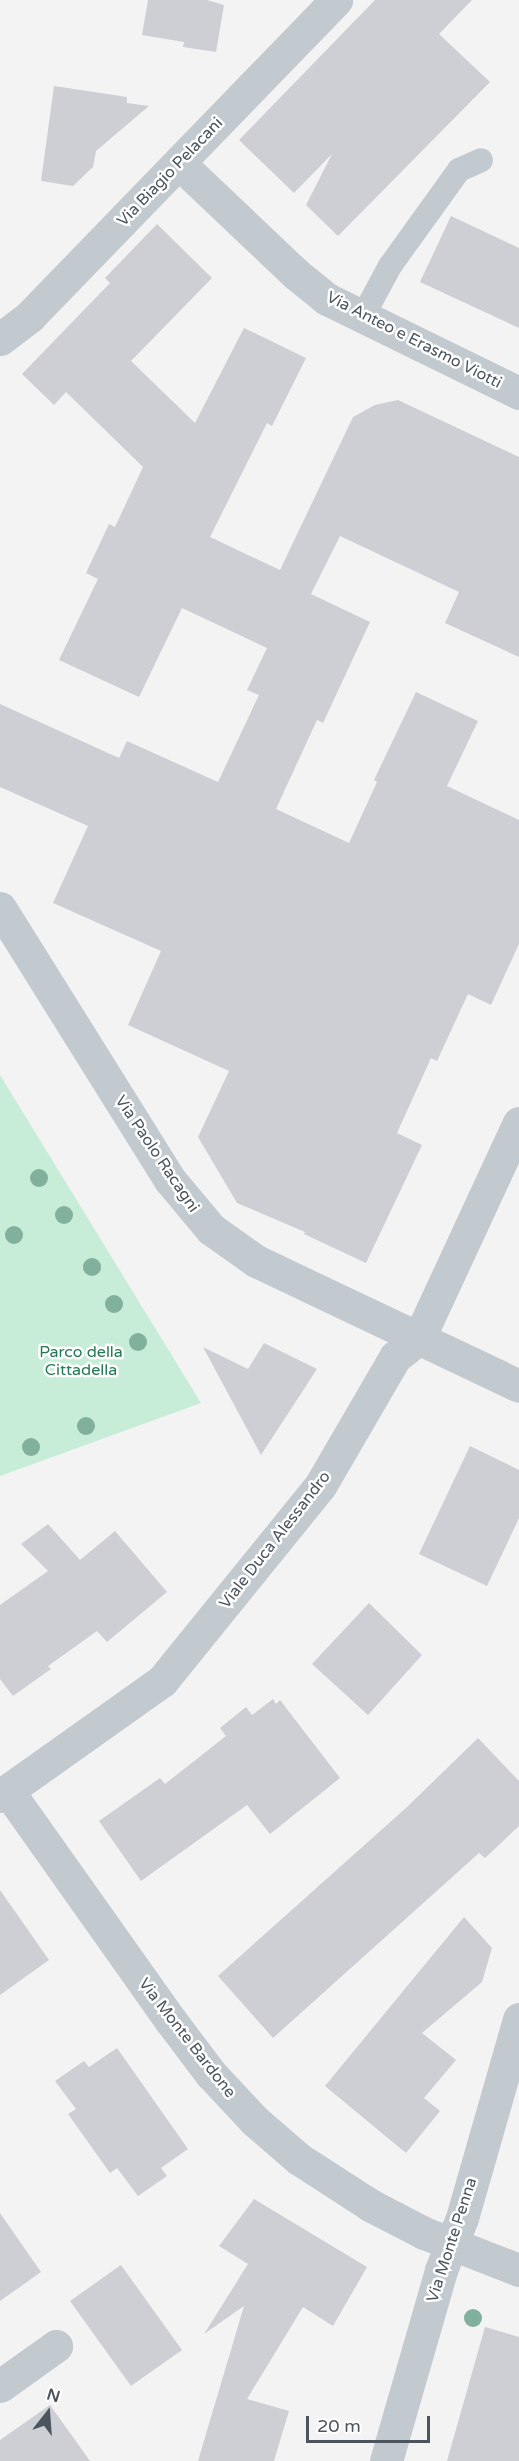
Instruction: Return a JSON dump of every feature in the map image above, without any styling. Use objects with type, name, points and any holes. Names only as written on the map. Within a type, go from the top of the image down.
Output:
[{"type":"street","name":"Via Biagio Pelacani","points":[[0,339],[30,316],[336,0]]},
{"type":"street","name":"Via Anteo e Erasmo Viotti","points":[[179,163],[327,299],[519,393]]},
{"type":"street","name":"Via Paolo Racagni","points":[[0,908],[170,1180],[211,1229],[255,1261],[519,1386]]},
{"type":"street","name":"Viale Duca Alessandro","points":[[4,1793],[162,1681],[320,1486],[394,1357],[419,1338],[519,1123]]},
{"type":"street","name":"Via Monte Bardone","points":[[4,1793],[211,2074],[255,2121],[322,2176],[398,2220],[452,2245],[519,2271]]},
{"type":"street","name":"Via Monte Penna","points":[[386,2461],[427,2316],[452,2245],[519,2019]]},
{"type":"street","points":[[0,2386],[56,2346]]},
{"type":"lane","points":[[362,318],[390,266],[459,170],[481,160]]},
{"type":"green space","name":"Parco della Cittadella","points":[[0,1075],[201,1403],[0,1476]]},
{"type":"building","points":[[148,0],[207,0],[224,5],[216,52],[183,47],[184,42],[142,35]]},
{"type":"building","points":[[375,0],[472,0],[439,34],[490,82],[338,236],[306,205],[332,154],[294,193],[239,140]]},
{"type":"building","points":[[54,86],[127,97],[127,103],[149,106],[96,151],[93,167],[73,186],[41,181]]},
{"type":"building","points":[[451,216],[519,248],[519,328],[420,282]]},
{"type":"building","points":[[157,224],[212,278],[131,361],[195,423],[244,328],[306,358],[272,426],[267,423],[210,537],[280,570],[353,417],[375,405],[398,400],[519,457],[519,657],[445,623],[459,592],[340,536],[311,594],[370,622],[323,723],[317,720],[276,809],[349,843],[377,782],[374,780],[416,692],[478,721],[447,786],[519,820],[519,944],[491,1005],[468,994],[437,1061],[431,1058],[397,1133],[422,1145],[366,1263],[304,1234],[305,1232],[237,1203],[198,1137],[229,1071],[128,1025],[161,951],[53,903],[88,826],[0,787],[0,704],[119,758],[127,741],[218,782],[259,695],[247,690],[267,648],[182,608],[139,697],[59,660],[98,579],[86,573],[109,524],[115,527],[143,467],[66,392],[54,405],[22,374],[110,283],[105,278]]},
{"type":"building","points":[[264,1343],[317,1369],[261,1455],[203,1347],[248,1369]]},
{"type":"building","points":[[470,1446],[519,1470],[519,1518],[487,1586],[419,1554]]},
{"type":"building","points":[[48,1524],[80,1560],[115,1531],[167,1592],[107,1642],[97,1631],[48,1666],[51,1669],[13,1696],[0,1679],[0,1605],[48,1571],[21,1544]]},
{"type":"building","points":[[369,1603],[422,1655],[368,1715],[312,1664]]},
{"type":"building","points":[[273,1699],[276,1704],[280,1700],[340,1778],[270,1834],[247,1805],[141,1881],[99,1821],[160,1778],[165,1784],[226,1736],[220,1728],[246,1707],[252,1715]]},
{"type":"building","points":[[478,1738],[519,1781],[519,1826],[485,1858],[479,1853],[273,2038],[218,1976],[407,1807]]},
{"type":"building","points":[[0,1890],[49,1960],[0,1995]]},
{"type":"building","points":[[464,1917],[492,1948],[482,1982],[422,2033],[456,2060],[424,2098],[440,2111],[406,2153],[325,2086]]},
{"type":"building","points":[[117,2048],[188,2149],[161,2168],[167,2176],[138,2196],[117,2168],[110,2173],[68,2114],[76,2109],[55,2081],[84,2061],[89,2067]]},
{"type":"building","points":[[254,2199],[367,2267],[333,2326],[303,2307],[247,2399],[289,2411],[274,2461],[198,2461],[244,2306],[204,2334],[248,2264],[219,2246]]},
{"type":"building","points":[[0,2213],[41,2272],[0,2301]]},
{"type":"building","points":[[121,2265],[182,2350],[131,2386],[70,2301]]},
{"type":"building","points":[[485,2327],[519,2337],[519,2461],[447,2461]]},
{"type":"building","points":[[50,2405],[90,2461],[0,2461],[0,2440]]}]
